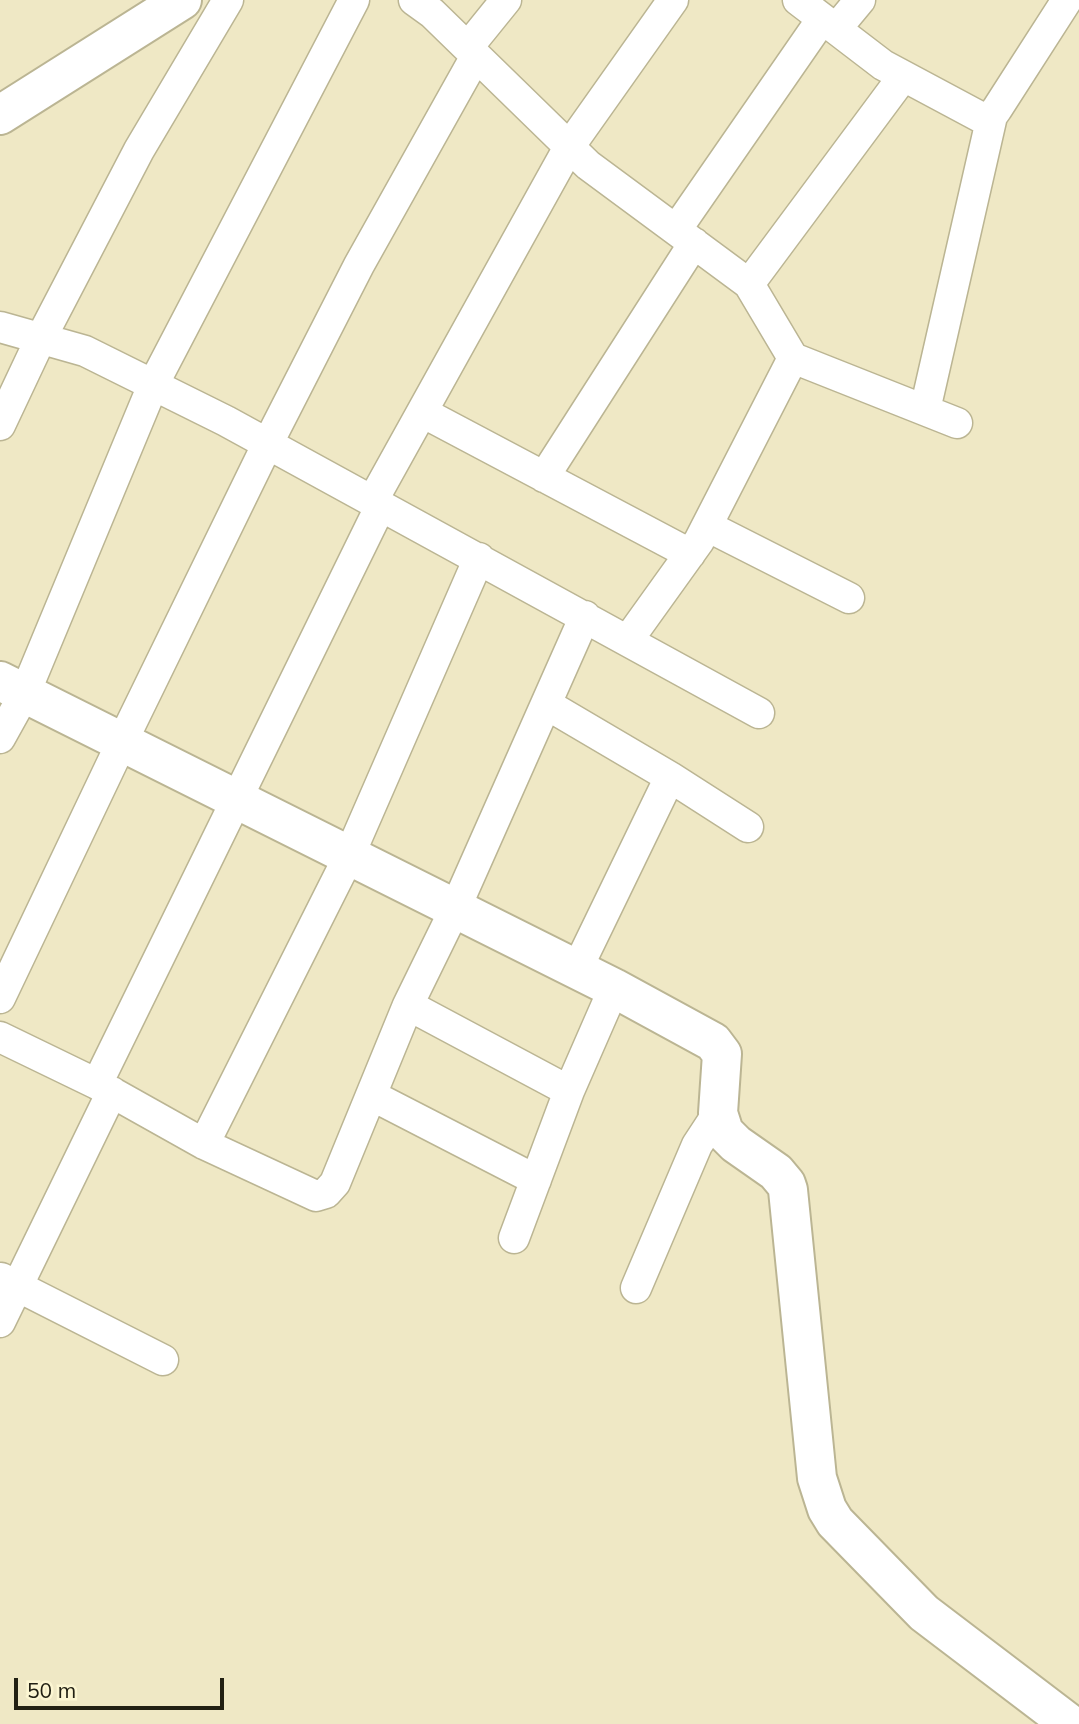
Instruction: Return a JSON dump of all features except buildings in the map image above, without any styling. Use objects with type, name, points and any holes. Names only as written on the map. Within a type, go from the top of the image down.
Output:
[{"type":"main road","points":[[0,116],[182,0]]},
{"type":"main road","points":[[12,687],[577,969],[713,1042],[719,1048],[722,1061],[719,1124],[729,1139],[776,1172],[786,1184],[817,1478],[827,1509],[835,1522],[924,1613],[1070,1724]]},
{"type":"street","points":[[0,425],[41,338],[139,150],[228,0]]},
{"type":"street","points":[[0,738],[12,687],[153,385],[354,0]]},
{"type":"street","points":[[414,0],[432,13],[588,165],[749,284],[793,358],[957,423]]},
{"type":"street","points":[[0,998],[268,443],[472,52],[506,0]]},
{"type":"street","points":[[0,1322],[9,1281],[104,1088],[237,800],[422,412],[569,146],[673,0]]},
{"type":"street","points":[[797,0],[902,78],[984,119],[992,116]]},
{"type":"street","points":[[544,477],[685,237],[829,24],[860,0]]},
{"type":"street","points":[[925,410],[992,116],[1067,0]]},
{"type":"street","points":[[749,284],[902,78]]},
{"type":"street","points":[[0,327],[85,351],[268,443],[759,713]]},
{"type":"street","points":[[628,640],[707,526],[793,358]]},
{"type":"street","points":[[422,412],[690,554]]},
{"type":"street","points":[[707,526],[849,598]]},
{"type":"street","points":[[204,1144],[349,856],[479,558]]},
{"type":"street","points":[[0,1037],[104,1088],[204,1144],[316,1196],[326,1193],[335,1183],[408,1005],[455,909],[585,616]]},
{"type":"street","points":[[546,704],[670,776],[748,827]]},
{"type":"street","points":[[577,969],[670,776]]},
{"type":"street","points":[[514,1238],[569,1091],[614,988]]},
{"type":"street","points":[[408,1005],[569,1091]]},
{"type":"street","points":[[371,1095],[536,1180]]},
{"type":"street","points":[[636,1288],[697,1145],[718,1113]]},
{"type":"street","points":[[9,1281],[163,1360]]}]
